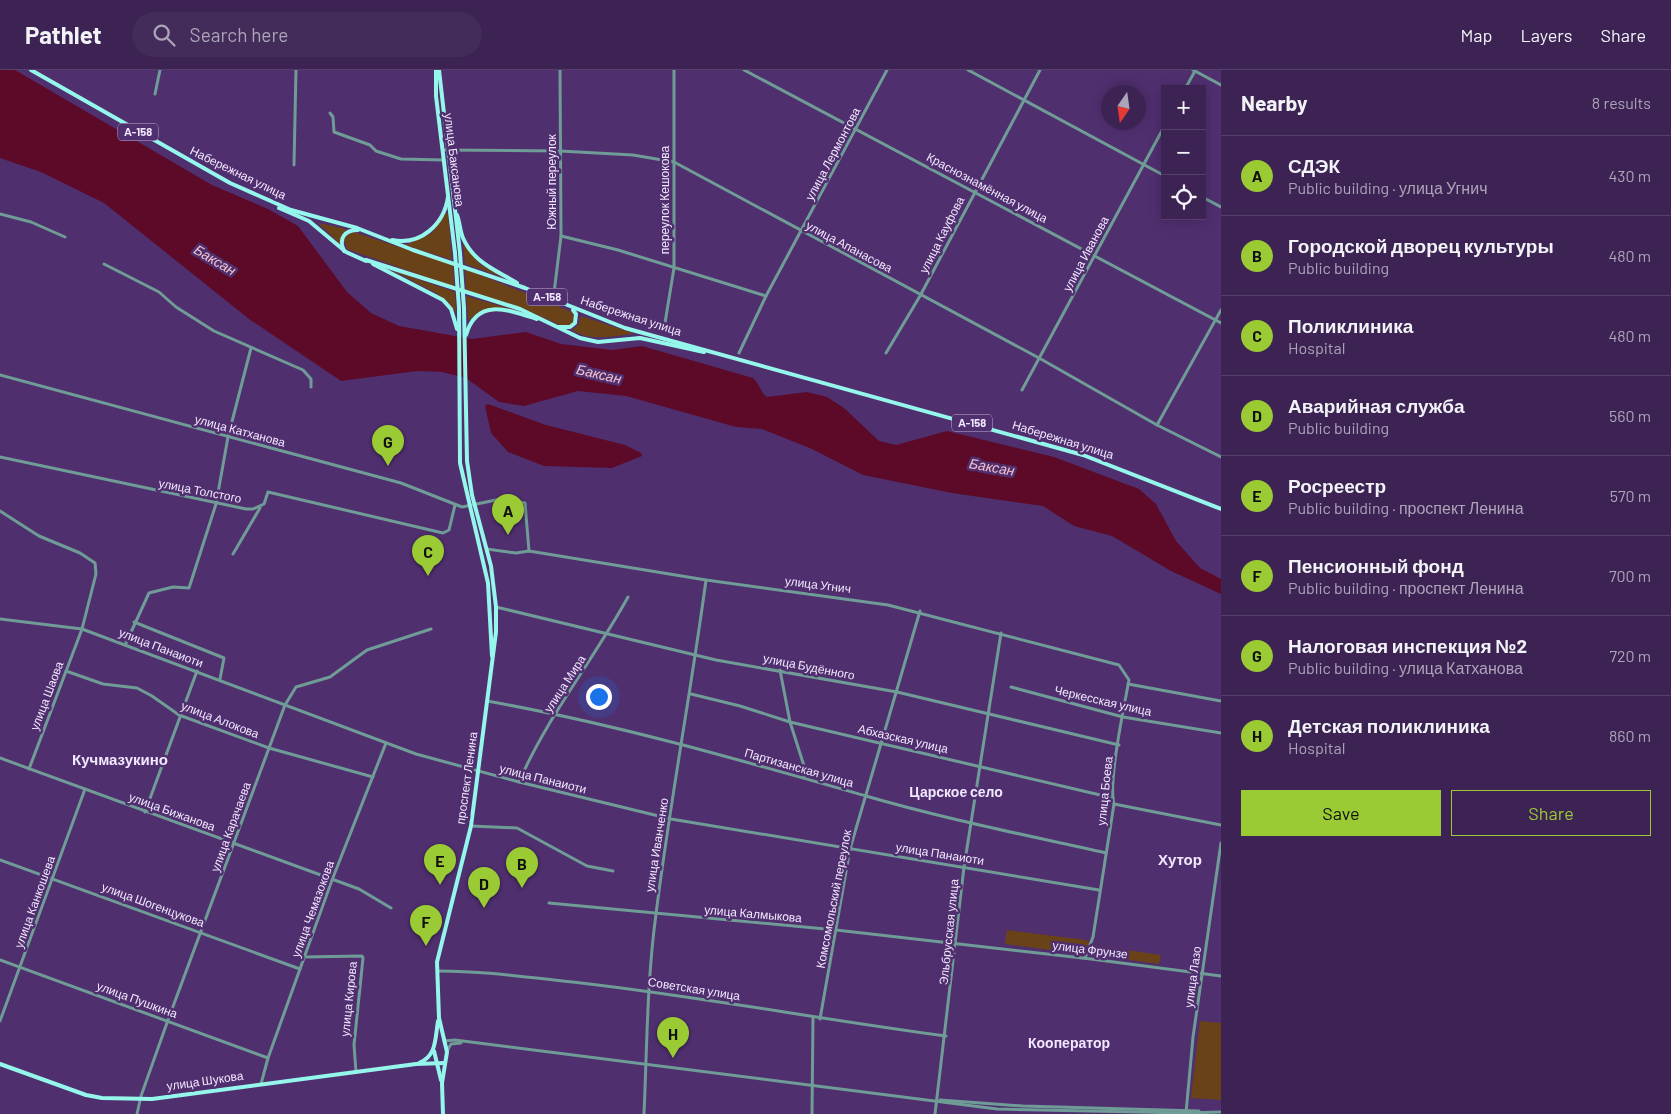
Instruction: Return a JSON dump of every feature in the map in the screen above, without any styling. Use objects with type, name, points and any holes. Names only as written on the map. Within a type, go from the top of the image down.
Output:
[{"type":"main road","name":"Набережная улица","points":[[31,70],[150,139],[246,191],[306,215],[363,230],[526,288],[571,308],[625,328],[1083,455],[1221,509]]},
{"type":"main road","name":"улица Баксанова","points":[[438,70],[455,210],[458,253]]},
{"type":"main road","name":"улица Баксанова","points":[[438,70],[436,93],[448,192],[458,253]]},
{"type":"main road","name":"А-158","points":[[246,191],[309,221],[346,252],[520,309],[589,341],[640,338],[717,353]]},
{"type":"main road","points":[[379,236],[404,242],[426,234],[444,213],[448,192]]},
{"type":"main road","points":[[455,210],[463,238],[475,257],[484,265],[526,288]]},
{"type":"main road","points":[[346,252],[342,245],[343,235],[349,231],[363,230]]},
{"type":"main road","points":[[458,253],[461,308],[458,337]]},
{"type":"main road","points":[[366,260],[443,300],[454,314],[458,337]]},
{"type":"main road","name":"проспект Ленина","points":[[461,308],[465,337],[466,461],[474,505],[487,550],[496,607],[496,644],[492,656]]},
{"type":"main road","points":[[552,325],[567,328],[573,326],[577,317],[571,308]]},
{"type":"main road","points":[[465,337],[474,318],[492,309],[508,311],[544,321]]},
{"type":"main road","name":"проспект Ленина","points":[[439,1018],[438,971],[440,947],[471,826],[492,656],[488,583],[460,463],[458,337]]},
{"type":"main road","points":[[439,1018],[447,1052],[442,1083],[443,1114]]},
{"type":"main road","points":[[417,1064],[429,1058],[434,1049],[439,1018]]},
{"type":"main road","points":[[435,1044],[440,1040],[443,1041]]},
{"type":"main road","points":[[434,1049],[442,1083]]},
{"type":"main road","name":"улица Шукова","points":[[0,1064],[86,1095],[102,1098],[140,1099],[417,1064],[445,1063]]},
{"type":"main road","points":[[429,1064],[438,1070]]},
{"type":"street","points":[[155,94],[160,70]]},
{"type":"street","points":[[294,165],[296,70]]},
{"type":"street","name":"Южный переулок","points":[[554,293],[560,236],[560,70]]},
{"type":"street","name":"переулок Кешокова","points":[[664,329],[674,268],[674,70]]},
{"type":"street","name":"Краснознамённая улица","points":[[744,70],[974,190],[1221,324]]},
{"type":"street","name":"улица Лермонтова","points":[[739,353],[766,296],[802,232],[887,70]]},
{"type":"street","points":[[968,70],[1163,175]]},
{"type":"street","name":"улица Кауфова","points":[[886,353],[920,296],[974,190],[1040,70]]},
{"type":"street","points":[[1187,85],[1194,70],[1221,86]]},
{"type":"street","points":[[330,113],[333,117],[334,132],[370,145],[376,151],[401,159],[444,160]]},
{"type":"street","name":"улица Иванова","points":[[1022,390],[1162,130]]},
{"type":"street","name":"улица Апанасова","points":[[443,150],[560,151],[634,155],[674,162],[920,296],[1039,358],[1157,425],[1221,457]]},
{"type":"street","points":[[1206,199],[1221,207]]},
{"type":"street","points":[[0,214],[31,222],[64,237]]},
{"type":"street","points":[[560,236],[766,296]]},
{"type":"street","points":[[104,264],[159,292],[176,307],[214,331],[303,370],[311,378],[311,387]]},
{"type":"street","points":[[1157,425],[1221,310]]},
{"type":"street","points":[[126,643],[134,622],[149,593],[173,587],[189,588],[216,504],[228,436],[251,348]]},
{"type":"street","name":"улица Катханова","points":[[0,375],[401,483],[455,505],[469,506],[501,499],[525,503],[529,551]]},
{"type":"street","name":"улица Толстого","points":[[0,457],[216,504],[246,509],[260,507]]},
{"type":"street","points":[[233,554],[260,507],[264,504],[268,492],[443,533],[448,530],[455,505]]},
{"type":"street","name":"улица Шаова","points":[[0,511],[39,536],[80,552],[95,563],[96,574],[82,628],[29,769]]},
{"type":"street","name":"улица Угнич","points":[[487,550],[516,553],[529,551],[706,580],[858,599],[920,611],[1114,663],[1127,675],[1128,684]]},
{"type":"street","name":"улица Иванченко","points":[[644,1114],[649,991],[656,914],[691,694],[706,580]]},
{"type":"street","name":"улица Мира","points":[[519,782],[529,758],[607,635],[628,596]]},
{"type":"street","name":"улица Будённого","points":[[496,607],[696,655],[897,692],[1119,744]]},
{"type":"street","name":"Комсомольский переулок","points":[[820,1019],[850,848],[867,796],[920,611]]},
{"type":"street","name":"улица Панаиоти","points":[[0,619],[82,628],[446,764],[670,819],[964,866],[1099,890]]},
{"type":"street","points":[[134,622],[224,658],[220,679]]},
{"type":"street","name":"улица Карачаева","points":[[137,1114],[140,1099],[168,1020],[285,705],[296,687],[330,678],[367,650],[430,629]]},
{"type":"street","name":"Эльбрусская улица","points":[[935,1114],[946,1036],[964,866],[1001,633]]},
{"type":"street","points":[[780,670],[790,722],[805,769],[804,777]]},
{"type":"street","name":"улица Алокова","points":[[66,671],[103,684],[136,688],[152,696],[179,715],[269,748],[373,777]]},
{"type":"street","points":[[145,812],[179,715],[197,671]]},
{"type":"street","points":[[1128,684],[1221,702]]},
{"type":"street","name":"улица Боева","points":[[1085,958],[1092,942],[1114,804],[1119,744],[1128,684]]},
{"type":"street","name":"Черкесская улица","points":[[1011,687],[1123,717],[1221,733]]},
{"type":"street","name":"Абхазская улица","points":[[691,694],[740,706],[790,722],[1113,798]]},
{"type":"street","name":"Партизанская улица","points":[[487,701],[557,713],[682,744],[971,823],[1106,853]]},
{"type":"street","name":"улица Чемазокова","points":[[260,1084],[332,880],[386,743]]},
{"type":"street","name":"улица Бижанова","points":[[0,758],[234,845],[359,889],[391,908]]},
{"type":"street","name":"улица Канкошева","points":[[0,1021],[85,789]]},
{"type":"street","points":[[1114,804],[1221,825]]},
{"type":"street","points":[[471,826],[517,828],[587,866],[613,871]]},
{"type":"street","name":"улица Лазо","points":[[1186,1112],[1202,974],[1221,843]]},
{"type":"street","name":"улица Шогенцукова","points":[[0,860],[300,969]]},
{"type":"street","name":"улица Калмыкова","points":[[549,903],[836,930],[956,944]]},
{"type":"street","name":"улица Фрунзе","points":[[956,944],[1085,958],[1221,976]]},
{"type":"street","name":"улица Кирова","points":[[304,957],[362,956],[363,958],[354,1045],[356,1072]]},
{"type":"street","name":"улица Пушкина","points":[[0,960],[268,1058]]},
{"type":"street","name":"Советская улица","points":[[438,971],[504,974],[649,991],[820,1019],[946,1036]]},
{"type":"street","points":[[812,1114],[814,1017]]},
{"type":"street","points":[[441,1032],[449,1040]]},
{"type":"street","points":[[443,1041],[449,1040],[646,1063],[997,1109],[1078,1113],[1221,1112]]},
{"type":"street","points":[[447,1052],[451,1044],[467,1042]]},
{"type":"street","points":[[937,1100],[1023,1106],[1186,1112]]},
{"type":"shaded area","points":[[446,213],[448,214],[452,260],[405,245],[432,233]]},
{"type":"shaded area","points":[[318,223],[347,229],[342,234],[340,244]]},
{"type":"shaded area","points":[[354,232],[453,265],[454,287],[347,249],[344,240],[346,235]]},
{"type":"shaded area","points":[[463,244],[481,265],[505,278],[465,264]]},
{"type":"shaded area","points":[[465,269],[572,312],[575,320],[570,326],[562,326],[517,306],[466,291]]},
{"type":"shaded area","points":[[391,270],[455,292],[456,313],[449,303],[436,293]]},
{"type":"shaded area","points":[[466,296],[522,312],[488,309],[470,320],[468,319]]},
{"type":"shaded area","points":[[581,316],[633,334],[594,337],[579,334],[572,330],[578,325]]},
{"type":"shaded area","points":[[1007,930],[1086,940],[1092,945],[1161,955],[1159,964],[1005,944]]},
{"type":"shaded area","points":[[1200,1021],[1221,1023],[1221,1100],[1191,1098]]},
{"type":"water","name":"Баксан","points":[[0,70],[15,70],[212,185],[268,209],[298,226],[347,292],[371,313],[399,326],[472,339],[526,332],[561,344],[612,350],[642,346],[753,378],[767,397],[807,392],[827,397],[844,408],[879,441],[896,445],[947,431],[1054,457],[1139,489],[1156,504],[1176,541],[1200,568],[1221,579],[1221,594],[1171,571],[1112,536],[1074,526],[1043,506],[952,493],[863,475],[812,449],[762,429],[736,427],[626,396],[578,391],[524,406],[499,402],[466,378],[442,372],[417,371],[341,381],[249,319],[104,203],[41,172],[0,158]]},
{"type":"water","points":[[488,404],[546,425],[625,445],[641,453],[642,456],[612,468],[544,466],[508,452],[491,433],[485,406]]},
{"type":"place","name":"Налоговая инспекция №2","points":[[388,466]]},
{"type":"place","name":"СДЭК","points":[[508,535]]},
{"type":"place","name":"Поликлиника","points":[[428,576]]},
{"type":"place","name":"Росреестр","points":[[440,885]]},
{"type":"place","name":"Городской дворец культуры","points":[[522,888]]},
{"type":"place","name":"Аварийная служба","points":[[484,908]]},
{"type":"place","name":"Пенсионный фонд","points":[[426,946]]},
{"type":"place","name":"Детская поликлиника","points":[[673,1058]]},
{"type":"district","name":"Кучмазукино","points":[[120,760]]},
{"type":"district","name":"Царское село","points":[[956,792]]},
{"type":"district","name":"Хутор","points":[[1180,860]]},
{"type":"district","name":"Кооператор","points":[[1069,1043]]}]
